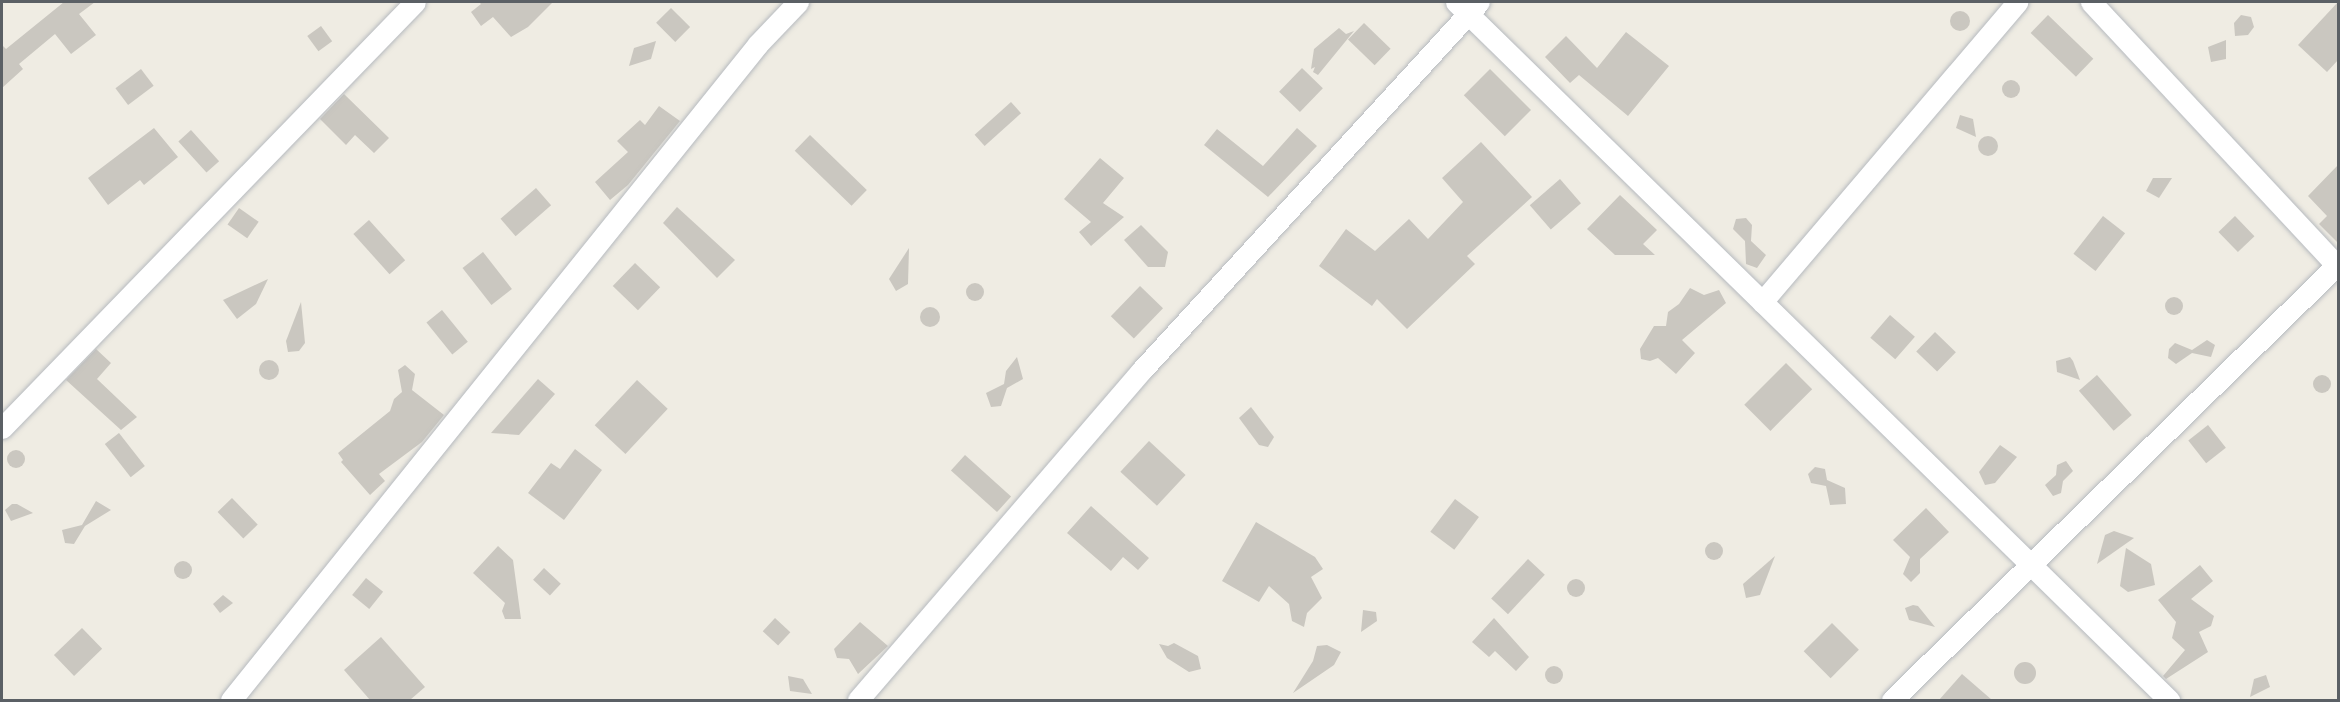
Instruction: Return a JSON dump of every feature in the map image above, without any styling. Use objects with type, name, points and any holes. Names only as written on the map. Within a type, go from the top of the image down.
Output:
[{"type":"street","points":[[2,428],[415,2]]},
{"type":"street","points":[[231,700],[743,62],[798,2]]},
{"type":"street","points":[[1762,302],[2017,2]]},
{"type":"street","points":[[1892,700],[2338,266],[2091,2]]},
{"type":"street","points":[[858,700],[1141,371],[1468,6],[1762,302],[2169,700]]},
{"type":"building","points":[[64,2],[95,2],[79,14],[96,35],[71,54],[55,34],[19,64],[23,69],[2,88],[2,45],[6,49]]},
{"type":"building","points":[[479,2],[553,2],[528,27],[511,37],[493,17],[481,26],[471,12],[481,4]]},
{"type":"building","points":[[2338,2],[2338,60],[2327,72],[2298,45]]},
{"type":"building","points":[[671,8],[690,27],[675,42],[656,23]]},
{"type":"building","points":[[1960,11],[1967,14],[1970,21],[1967,28],[1960,31],[1953,28],[1950,21],[1953,14]]},
{"type":"building","points":[[2048,15],[2093,59],[2076,77],[2031,33]]},
{"type":"building","points":[[2241,15],[2251,17],[2254,27],[2248,35],[2235,36],[2234,23]]},
{"type":"building","points":[[1364,23],[1391,49],[1375,65],[1348,40]]},
{"type":"building","points":[[321,26],[332,41],[318,51],[307,36]]},
{"type":"building","points":[[1339,28],[1346,34],[1354,31],[1318,75],[1313,72],[1315,67],[1311,69],[1314,49]]},
{"type":"building","points":[[1626,32],[1669,66],[1628,116],[1579,75],[1570,83],[1545,57],[1566,36],[1597,68]]},
{"type":"building","points":[[2226,40],[2226,59],[2211,62],[2208,47]]},
{"type":"building","points":[[656,41],[651,59],[629,66],[634,48]]},
{"type":"building","points":[[1302,68],[1323,88],[1300,112],[1279,92]]},
{"type":"building","points":[[141,69],[154,86],[128,105],[115,88]]},
{"type":"building","points":[[1490,69],[1531,110],[1505,136],[1464,95]]},
{"type":"building","points":[[2011,80],[2017,83],[2020,89],[2017,95],[2011,98],[2005,95],[2002,89],[2005,83]]},
{"type":"building","points":[[344,94],[389,138],[374,153],[355,135],[346,145],[320,119]]},
{"type":"building","points":[[1011,102],[1021,113],[985,146],[975,135]]},
{"type":"building","points":[[659,106],[680,121],[628,185],[610,200],[595,182],[628,152],[617,141],[640,120],[645,125]]},
{"type":"building","points":[[1960,115],[1973,119],[1976,137],[1956,128]]},
{"type":"building","points":[[154,128],[178,157],[144,185],[140,180],[108,205],[88,178]]},
{"type":"building","points":[[1297,128],[1317,146],[1268,197],[1204,145],[1217,129],[1263,166]]},
{"type":"building","points":[[191,130],[219,161],[206,173],[178,141]]},
{"type":"building","points":[[810,135],[867,190],[852,206],[795,151]]},
{"type":"building","points":[[1988,136],[1995,139],[1998,146],[1995,153],[1988,156],[1981,153],[1978,146],[1981,139]]},
{"type":"building","points":[[1481,142],[1532,197],[1467,256],[1475,264],[1407,329],[1377,299],[1372,306],[1319,266],[1346,229],[1375,251],[1409,219],[1428,239],[1463,202],[1442,178]]},
{"type":"building","points":[[1100,158],[1124,178],[1103,203],[1124,217],[1091,246],[1079,232],[1091,222],[1064,199]]},
{"type":"building","points":[[2338,165],[2338,243],[2319,224],[2327,216],[2308,196]]},
{"type":"building","points":[[2153,178],[2172,178],[2159,198],[2146,191]]},
{"type":"building","points":[[1560,179],[1581,203],[1551,229],[1530,205]]},
{"type":"building","points":[[536,188],[551,205],[516,236],[501,219]]},
{"type":"building","points":[[1620,195],[1657,230],[1643,244],[1655,255],[1615,255],[1587,229]]},
{"type":"building","points":[[677,207],[735,260],[717,278],[663,223]]},
{"type":"building","points":[[239,208],[259,222],[247,238],[228,224]]},
{"type":"building","points":[[2103,216],[2125,233],[2096,271],[2073,254]]},
{"type":"building","points":[[2235,216],[2254,236],[2238,252],[2218,232]]},
{"type":"building","points":[[1746,218],[1752,225],[1751,241],[1766,255],[1757,268],[1746,264],[1745,241],[1733,229],[1736,219]]},
{"type":"building","points":[[369,220],[405,260],[390,274],[353,234]]},
{"type":"building","points":[[1141,225],[1168,252],[1165,267],[1148,267],[1124,240]]},
{"type":"building","points":[[909,248],[908,284],[896,291],[889,279]]},
{"type":"building","points":[[483,252],[512,289],[491,305],[463,268]]},
{"type":"building","points":[[635,263],[660,287],[638,310],[613,286]]},
{"type":"building","points":[[268,279],[256,304],[237,319],[223,300]]},
{"type":"building","points":[[975,283],[981,286],[984,292],[981,298],[975,301],[969,298],[966,292],[969,286]]},
{"type":"building","points":[[1140,286],[1163,308],[1134,338],[1111,316]]},
{"type":"building","points":[[1690,288],[1704,295],[1719,290],[1726,303],[1682,340],[1695,353],[1676,374],[1658,358],[1650,361],[1641,359],[1640,349],[1654,326],[1666,326],[1668,312],[1679,304]]},
{"type":"building","points":[[2170,297],[2178,297],[2183,302],[2181,313],[2170,315],[2165,310],[2165,302]]},
{"type":"building","points":[[301,302],[305,343],[299,351],[288,352],[286,341]]},
{"type":"building","points":[[930,307],[937,310],[940,317],[937,324],[930,327],[923,324],[920,317],[923,310]]},
{"type":"building","points":[[442,310],[468,342],[452,354],[426,323]]},
{"type":"building","points":[[1890,315],[1915,337],[1895,359],[1870,338]]},
{"type":"building","points":[[1935,332],[1956,352],[1937,372],[1916,351]]},
{"type":"building","points":[[2207,340],[2215,345],[2211,357],[2192,353],[2176,364],[2168,358],[2169,349],[2175,343],[2192,350]]},
{"type":"building","points":[[96,349],[111,363],[97,379],[137,417],[121,430],[66,380]]},
{"type":"building","points":[[1017,357],[1023,379],[1007,388],[1001,406],[991,407],[986,393],[1004,384],[1006,371]]},
{"type":"building","points":[[2070,357],[2080,380],[2057,372],[2056,361]]},
{"type":"building","points":[[265,360],[273,360],[279,366],[279,374],[273,380],[265,380],[259,374],[259,366]]},
{"type":"building","points":[[1786,363],[1812,389],[1770,431],[1744,405]]},
{"type":"building","points":[[405,365],[415,374],[412,390],[444,415],[422,442],[379,474],[385,481],[370,495],[341,462],[343,460],[338,453],[390,411],[394,399],[402,392],[398,370]]},
{"type":"building","points":[[2097,375],[2132,415],[2114,431],[2079,391]]},
{"type":"building","points":[[2322,375],[2328,378],[2331,384],[2328,390],[2322,393],[2316,390],[2313,384],[2316,378]]},
{"type":"building","points":[[538,379],[555,394],[519,435],[491,433]]},
{"type":"building","points":[[637,380],[668,409],[625,454],[595,425]]},
{"type":"building","points":[[1251,407],[1274,437],[1268,447],[1259,445],[1239,418]]},
{"type":"building","points":[[2208,425],[2226,448],[2206,463],[2188,440]]},
{"type":"building","points":[[119,433],[145,466],[131,477],[105,444]]},
{"type":"building","points":[[1149,441],[1186,475],[1157,506],[1120,472]]},
{"type":"building","points":[[2000,445],[2017,457],[1995,483],[1985,485],[1979,472]]},
{"type":"building","points":[[575,449],[602,470],[564,520],[528,493],[551,463],[560,469]]},
{"type":"building","points":[[16,450],[22,453],[25,459],[22,465],[16,468],[10,465],[7,459],[10,453]]},
{"type":"building","points":[[965,455],[1011,496],[997,512],[951,471]]},
{"type":"building","points":[[2066,461],[2073,471],[2063,481],[2061,493],[2053,496],[2045,485],[2056,475],[2057,465]]},
{"type":"building","points":[[1815,467],[1825,469],[1827,480],[1845,488],[1846,504],[1830,505],[1826,486],[1811,483],[1808,474]]},
{"type":"building","points":[[232,498],[258,525],[243,539],[218,512]]},
{"type":"building","points":[[1455,499],[1479,517],[1454,550],[1430,532]]},
{"type":"building","points":[[96,501],[111,510],[85,526],[74,544],[65,543],[62,530],[82,525]]},
{"type":"building","points":[[12,504],[17,504],[33,513],[11,521],[5,510]]},
{"type":"building","points":[[1091,506],[1149,558],[1138,570],[1123,557],[1111,571],[1067,533]]},
{"type":"building","points":[[1926,508],[1949,532],[1920,559],[1920,573],[1911,582],[1903,574],[1910,557],[1893,540]]},
{"type":"building","points":[[1256,522],[1315,557],[1323,569],[1311,577],[1322,598],[1307,613],[1304,627],[1292,621],[1289,604],[1269,586],[1259,602],[1222,581]]},
{"type":"building","points":[[2114,531],[2134,538],[2097,564],[2105,535]]},
{"type":"building","points":[[1714,542],[1720,545],[1723,551],[1720,557],[1714,560],[1708,557],[1705,551],[1708,545]]},
{"type":"building","points":[[498,546],[513,560],[521,619],[505,619],[502,611],[505,603],[473,573]]},
{"type":"building","points":[[2126,548],[2151,564],[2155,585],[2128,592],[2120,586]]},
{"type":"building","points":[[1775,556],[1760,595],[1746,598],[1743,584]]},
{"type":"building","points":[[1528,559],[1545,575],[1508,614],[1491,598]]},
{"type":"building","points":[[179,561],[187,561],[192,566],[190,577],[179,579],[174,574],[174,566]]},
{"type":"building","points":[[2200,565],[2213,581],[2191,599],[2214,616],[2211,626],[2199,632],[2208,652],[2166,679],[2163,676],[2185,650],[2172,638],[2176,622],[2158,600]]},
{"type":"building","points":[[544,568],[561,584],[550,595],[533,580]]},
{"type":"building","points":[[366,578],[383,592],[369,609],[352,595]]},
{"type":"building","points":[[1572,579],[1580,579],[1585,584],[1583,595],[1572,597],[1567,592],[1567,584]]},
{"type":"building","points":[[223,595],[233,603],[220,613],[213,604]]},
{"type":"building","points":[[1918,606],[1935,627],[1909,620],[1905,608]]},
{"type":"building","points":[[1363,610],[1376,612],[1377,621],[1361,632]]},
{"type":"building","points":[[775,618],[790,632],[778,645],[763,631]]},
{"type":"building","points":[[1494,618],[1529,657],[1516,671],[1495,651],[1489,657],[1472,642]]},
{"type":"building","points":[[860,622],[888,646],[858,674],[849,659],[837,658],[834,649]]},
{"type":"building","points":[[1832,623],[1859,650],[1831,678],[1804,651]]},
{"type":"building","points":[[82,628],[102,649],[74,676],[54,655]]},
{"type":"building","points":[[381,637],[425,687],[410,700],[370,700],[344,670]]},
{"type":"building","points":[[1174,643],[1198,656],[1201,669],[1189,672],[1167,658],[1159,644],[1168,646]]},
{"type":"building","points":[[1327,645],[1341,652],[1334,665],[1293,693],[1313,661],[1317,646]]},
{"type":"building","points":[[2025,662],[2033,665],[2036,673],[2033,681],[2025,684],[2017,681],[2014,673],[2017,665]]},
{"type":"building","points":[[1554,666],[1560,669],[1563,675],[1560,681],[1554,684],[1548,681],[1545,675],[1548,669]]},
{"type":"building","points":[[1962,674],[1992,700],[1939,700]]},
{"type":"building","points":[[2266,675],[2270,687],[2250,697],[2254,679]]},
{"type":"building","points":[[788,676],[803,679],[812,694],[790,691]]}]
